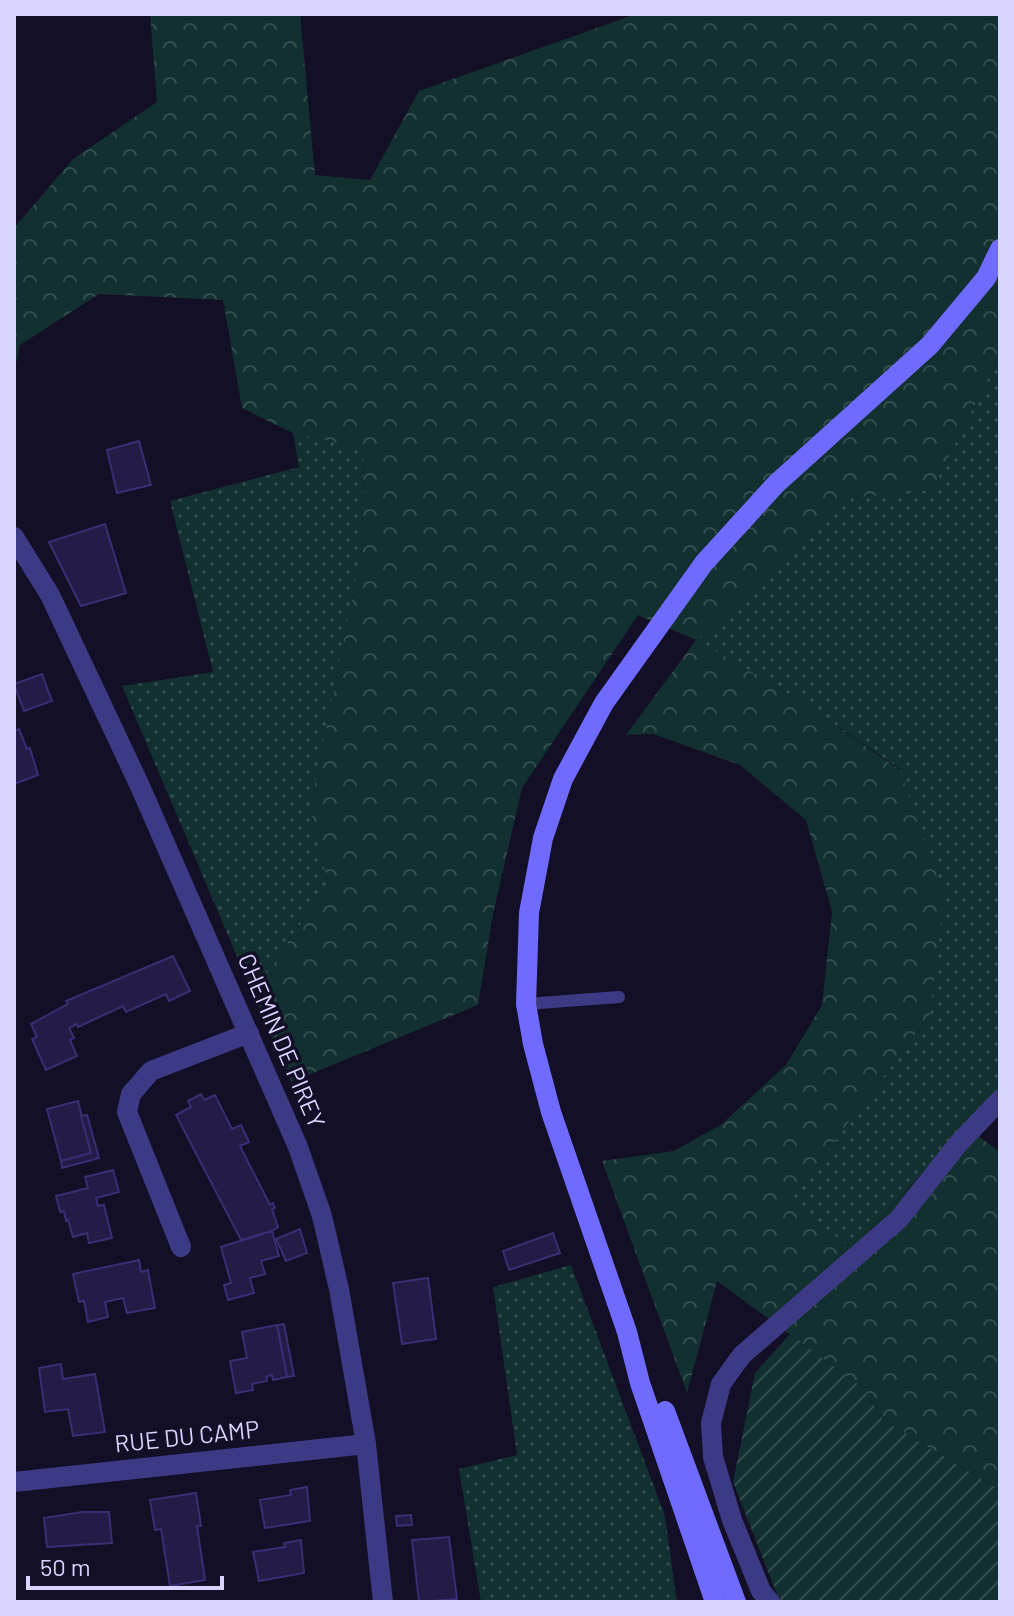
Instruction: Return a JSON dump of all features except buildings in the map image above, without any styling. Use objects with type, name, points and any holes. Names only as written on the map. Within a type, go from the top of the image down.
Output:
[{"type":"main road","points":[[715,1602],[551,1112],[533,1044],[526,1004],[529,913],[543,838],[563,779],[604,703],[704,563],[776,484],[930,345],[986,278],[1000,249]]},
{"type":"main road","points":[[627,1332],[652,1374],[736,1602]]},
{"type":"street","name":"CHEMIN DE PIREY","points":[[14,537],[50,595],[139,784],[298,1147],[322,1216],[339,1289],[366,1444],[383,1602]]},
{"type":"street","points":[[181,1247],[127,1112],[131,1094],[151,1071],[249,1033]]},
{"type":"street","points":[[770,1602],[761,1591],[732,1520],[713,1457],[711,1423],[721,1384],[742,1355],[899,1219],[958,1144],[1000,1100]]},
{"type":"street","name":"RUE DU CAMP","points":[[14,1482],[366,1444]]},
{"type":"lane","points":[[526,1004],[619,997]]},
{"type":"green space","points":[[150,14],[300,14],[315,175],[370,180],[419,91],[636,14],[1000,14],[1000,355],[932,490],[852,498],[697,640],[802,702],[900,770],[944,896],[930,1015],[789,1201],[852,1249],[966,1127],[1000,1152],[1000,1490],[883,1420],[863,1388],[717,1281],[687,1393],[602,1161],[674,1151],[722,1124],[786,1065],[822,1005],[832,912],[806,820],[740,765],[653,734],[626,735],[696,640],[638,615],[522,788],[493,914],[478,1005],[291,1082],[253,994],[328,883],[310,808],[362,549],[364,449],[293,433],[242,408],[223,300],[99,294],[20,345],[14,373],[14,228],[73,159],[157,102]]},
{"type":"green space","points":[[1000,355],[1000,1089],[852,1249],[789,1201],[930,1015],[900,769],[802,702],[696,640],[852,498],[932,489]]},
{"type":"green space","points":[[293,433],[364,448],[362,549],[310,808],[328,883],[253,994],[122,686],[213,672],[170,501],[299,467]]},
{"type":"green space","points":[[571,1265],[665,1516],[677,1602],[481,1602],[459,1469],[517,1455],[493,1287]]},
{"type":"green space","points":[[790,1334],[863,1388],[883,1420],[1000,1490],[1000,1602],[783,1602],[778,1597],[733,1482],[755,1373]]}]
